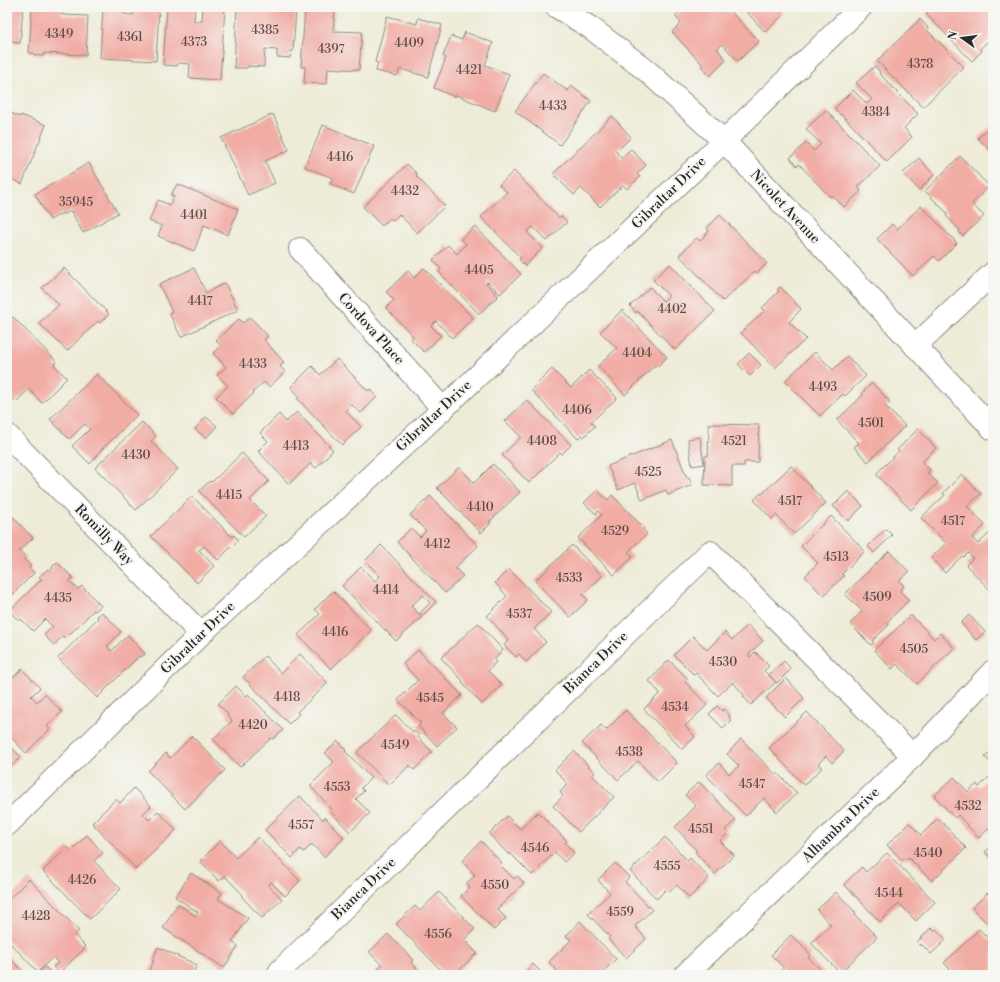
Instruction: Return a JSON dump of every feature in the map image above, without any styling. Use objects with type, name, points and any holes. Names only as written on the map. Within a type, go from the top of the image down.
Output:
[{"type":"street","name":"Nicolet Avenue","points":[[558,7],[591,28],[647,71],[724,141],[993,429]]},
{"type":"street","name":"Gibraltar Drive","points":[[7,825],[201,634],[443,409],[724,141],[861,7]]},
{"type":"street","name":"Cordova Place","points":[[300,249],[443,409]]},
{"type":"street","points":[[915,346],[993,273]]},
{"type":"street","name":"Romilly Way","points":[[7,435],[201,634]]},
{"type":"street","name":"Bianca Drive","points":[[278,975],[280,971],[710,552],[913,756]]},
{"type":"street","name":"Alhambra Drive","points":[[685,975],[913,756],[993,671]]},
{"type":"building","points":[[7,7],[23,7],[20,43],[7,42]]},
{"type":"building","points":[[32,7],[62,7],[62,15],[88,16],[86,55],[44,53],[44,56],[29,53]]},
{"type":"building","points":[[103,7],[125,7],[124,14],[133,15],[133,7],[162,7],[162,10],[159,9],[156,61],[100,58]]},
{"type":"building","points":[[167,7],[195,7],[194,21],[202,21],[203,7],[225,8],[220,80],[189,78],[190,64],[178,63],[177,66],[163,65]]},
{"type":"building","points":[[237,7],[298,7],[298,10],[296,10],[293,51],[291,51],[290,58],[277,57],[277,50],[265,49],[264,67],[248,66],[247,68],[234,68]]},
{"type":"building","points":[[305,7],[335,7],[333,31],[362,32],[359,70],[328,68],[327,84],[304,83],[305,67],[301,67]]},
{"type":"building","points":[[685,7],[726,7],[759,41],[738,61],[722,44],[717,49],[726,60],[710,76],[701,66],[703,65],[672,32],[681,23],[675,16]]},
{"type":"building","points":[[742,7],[778,7],[784,14],[765,32]]},
{"type":"building","points":[[933,7],[962,7],[964,9],[967,7],[993,7],[993,36],[980,49],[982,51],[972,61],[926,14]]},
{"type":"building","points":[[387,16],[417,24],[418,18],[442,25],[428,77],[400,69],[397,76],[376,71],[378,63],[375,62]]},
{"type":"building","points":[[920,19],[928,28],[927,30],[964,67],[923,107],[877,61]]},
{"type":"building","points":[[465,32],[493,43],[485,65],[509,74],[495,111],[456,95],[455,97],[434,88],[446,58],[443,56],[451,36],[462,40]]},
{"type":"building","points":[[875,66],[880,72],[879,73],[918,114],[904,128],[912,137],[887,162],[841,114],[840,115],[834,109],[853,90],[867,104],[872,99],[856,83]]},
{"type":"building","points":[[543,73],[568,91],[571,86],[591,101],[560,145],[515,111]]},
{"type":"building","points":[[826,110],[880,166],[858,187],[861,191],[844,207],[832,195],[830,197],[799,164],[797,166],[790,158],[806,143],[814,151],[821,144],[806,129]]},
{"type":"building","points":[[7,111],[20,117],[21,115],[46,125],[22,184],[7,177]]},
{"type":"building","points":[[273,114],[289,150],[265,161],[275,183],[248,195],[221,138]]},
{"type":"building","points":[[612,116],[631,137],[616,152],[621,158],[631,149],[646,165],[637,174],[640,177],[627,189],[623,185],[600,207],[581,188],[574,195],[553,174]]},
{"type":"building","points":[[993,124],[993,154],[978,138]]},
{"type":"building","points":[[323,125],[374,146],[354,194],[330,184],[333,178],[305,167]]},
{"type":"building","points":[[960,156],[989,186],[972,204],[984,216],[963,236],[959,232],[960,230],[946,216],[948,214],[925,191]]},
{"type":"building","points":[[919,158],[934,175],[919,190],[903,173]]},
{"type":"building","points":[[89,163],[118,213],[83,233],[71,211],[63,215],[62,213],[50,220],[35,194]]},
{"type":"building","points":[[407,164],[417,174],[416,176],[445,206],[417,233],[399,214],[393,221],[390,218],[382,226],[363,207]]},
{"type":"building","points":[[514,171],[559,218],[561,216],[567,222],[547,241],[533,227],[527,232],[543,248],[525,266],[519,259],[521,258],[481,217],[507,192],[499,185]]},
{"type":"building","points":[[177,184],[238,209],[228,235],[204,225],[194,251],[158,236],[162,226],[149,221],[158,200],[170,205],[174,196],[171,195]]},
{"type":"building","points":[[921,206],[957,243],[939,261],[934,256],[913,276],[877,239],[892,224],[897,229]]},
{"type":"building","points":[[720,215],[767,263],[757,273],[755,271],[723,301],[679,255],[697,238],[700,241],[709,231],[707,228]]},
{"type":"building","points":[[475,226],[521,274],[500,294],[488,282],[486,283],[498,296],[479,314],[439,272],[441,269],[433,260],[448,245],[457,254],[466,244],[461,239]]},
{"type":"building","points":[[670,264],[715,311],[675,350],[637,311],[636,313],[630,306],[650,287],[663,301],[669,296],[653,280]]},
{"type":"building","points":[[64,268],[109,314],[100,323],[98,321],[67,351],[39,323],[59,305],[42,288]]},
{"type":"building","points":[[194,268],[206,293],[225,283],[238,310],[181,337],[169,313],[172,312],[159,284]]},
{"type":"building","points":[[424,268],[473,318],[452,338],[436,321],[431,326],[441,336],[424,352],[411,339],[413,336],[386,308],[394,300],[386,292],[408,271],[414,278]]},
{"type":"building","points":[[780,287],[801,309],[789,322],[806,339],[775,368],[741,333],[765,310],[762,308],[779,291],[777,290]]},
{"type":"building","points":[[622,310],[667,357],[657,367],[655,365],[625,395],[598,366],[617,348],[600,332]]},
{"type":"building","points":[[13,317],[57,362],[54,365],[67,378],[42,403],[29,389],[16,402],[7,393],[7,323]]},
{"type":"building","points":[[250,317],[268,336],[264,340],[284,362],[280,366],[285,372],[269,387],[264,382],[233,414],[216,397],[228,386],[217,375],[226,367],[213,353],[221,346],[216,340],[239,319],[243,323]]},
{"type":"building","points":[[815,352],[833,370],[847,356],[866,376],[845,396],[843,394],[820,416],[785,381]]},
{"type":"building","points":[[749,353],[761,365],[750,376],[738,364]]},
{"type":"building","points":[[337,359],[368,391],[370,389],[377,397],[361,413],[352,405],[346,411],[361,427],[342,445],[297,398],[299,396],[291,387],[312,366],[320,375]]},
{"type":"building","points":[[552,369],[571,388],[589,370],[617,398],[591,422],[595,426],[584,437],[582,435],[578,439],[531,390]]},
{"type":"building","points":[[97,374],[137,415],[96,455],[97,456],[90,464],[72,446],[90,429],[85,424],[69,439],[50,419]]},
{"type":"building","points":[[872,383],[890,402],[885,406],[905,426],[868,462],[854,447],[859,443],[837,420],[863,395],[862,393]]},
{"type":"building","points":[[527,400],[571,445],[562,454],[560,452],[529,483],[502,455],[521,437],[505,421]]},
{"type":"building","points":[[297,412],[333,450],[316,468],[311,463],[289,484],[258,451],[268,441],[260,433],[279,414],[286,422]]},
{"type":"building","points":[[206,417],[217,426],[206,438],[195,429]]},
{"type":"building","points":[[142,422],[156,436],[151,441],[178,469],[136,510],[95,468]]},
{"type":"building","points":[[709,424],[759,425],[758,462],[744,462],[744,466],[732,466],[732,486],[704,485],[705,456],[708,456]]},
{"type":"building","points":[[918,429],[936,448],[922,462],[930,470],[927,473],[938,483],[911,510],[876,474]]},
{"type":"building","points":[[700,437],[704,464],[692,466],[688,439]]},
{"type":"building","points":[[672,440],[687,478],[689,477],[692,485],[668,495],[666,490],[642,500],[635,483],[618,490],[608,466]]},
{"type":"building","points":[[242,453],[269,481],[250,500],[266,516],[244,537],[199,491],[210,481],[212,482]]},
{"type":"building","points":[[493,464],[520,492],[489,522],[491,523],[481,533],[437,488],[459,467],[474,483]]},
{"type":"building","points":[[791,466],[826,503],[794,534],[776,515],[772,519],[754,500]]},
{"type":"building","points":[[962,474],[981,494],[967,506],[985,525],[972,538],[978,544],[992,531],[993,533],[993,593],[966,565],[973,558],[968,553],[964,557],[962,556],[945,573],[931,558],[946,543],[921,518],[945,495],[943,493]]},
{"type":"building","points":[[597,490],[608,500],[612,495],[644,528],[643,529],[647,534],[628,552],[633,557],[614,575],[578,538],[602,515],[598,511],[596,514],[584,503]]},
{"type":"building","points":[[848,491],[863,506],[848,521],[833,506]]},
{"type":"building","points":[[192,496],[232,537],[234,535],[238,540],[218,560],[204,546],[199,550],[214,566],[197,583],[151,536]]},
{"type":"building","points":[[430,496],[478,546],[455,568],[463,576],[445,593],[397,542],[411,528],[420,537],[426,531],[410,515]]},
{"type":"building","points":[[12,516],[33,538],[19,551],[26,557],[24,559],[31,566],[29,568],[34,573],[7,600],[7,520]]},
{"type":"building","points":[[831,516],[865,551],[842,574],[844,576],[823,596],[805,576],[818,563],[801,546]]},
{"type":"building","points":[[886,529],[892,535],[874,553],[868,546]]},
{"type":"building","points":[[381,545],[436,602],[423,615],[420,613],[430,603],[423,595],[411,606],[422,617],[396,641],[342,586],[361,567],[375,581],[380,576],[365,561]]},
{"type":"building","points":[[572,545],[602,576],[583,595],[588,600],[570,617],[535,581]]},
{"type":"building","points":[[889,551],[909,572],[899,581],[904,586],[900,591],[909,600],[887,622],[889,625],[872,641],[874,643],[871,645],[850,624],[862,611],[845,594]]},
{"type":"building","points":[[57,562],[73,578],[69,581],[78,589],[82,586],[101,606],[95,611],[94,610],[65,639],[63,636],[54,645],[44,635],[53,627],[45,619],[33,631],[21,619],[19,621],[9,611],[42,579],[39,577],[48,569],[50,571]]},
{"type":"building","points":[[509,569],[551,612],[534,629],[546,642],[526,662],[519,654],[516,657],[504,645],[509,640],[487,616],[507,596],[495,583]]},
{"type":"building","points":[[333,591],[371,630],[331,669],[298,635],[320,614],[315,609]]},
{"type":"building","points":[[102,612],[121,632],[107,646],[111,651],[128,635],[145,654],[141,657],[139,656],[97,698],[58,658],[98,618],[97,616]]},
{"type":"building","points":[[911,615],[934,639],[940,633],[954,648],[917,684],[897,664],[892,669],[874,650]]},
{"type":"building","points":[[969,615],[985,632],[976,640],[961,623]]},
{"type":"building","points":[[478,623],[503,650],[494,660],[496,662],[488,671],[502,685],[482,704],[441,658]]},
{"type":"building","points":[[748,625],[763,641],[748,655],[750,657],[755,652],[769,666],[764,671],[776,682],[751,705],[733,682],[718,696],[696,673],[694,675],[674,655],[693,636],[707,650],[725,632],[732,640]]},
{"type":"building","points":[[418,650],[462,695],[443,713],[457,727],[437,746],[418,726],[421,723],[398,700],[418,680],[403,664]]},
{"type":"building","points":[[300,654],[328,683],[297,712],[299,714],[289,724],[243,677],[265,656],[281,673]]},
{"type":"building","points":[[669,660],[688,679],[685,682],[707,705],[685,726],[695,737],[682,749],[644,709],[660,693],[649,681]]},
{"type":"building","points":[[784,661],[791,669],[777,683],[769,675]]},
{"type":"building","points":[[22,669],[40,688],[31,696],[37,702],[45,694],[62,712],[47,726],[50,729],[26,753],[7,733],[7,683]]},
{"type":"building","points":[[786,678],[804,698],[785,717],[766,698]]},
{"type":"building","points":[[236,686],[246,696],[248,694],[283,730],[273,739],[271,738],[240,767],[213,739],[232,721],[227,715],[228,714],[218,704]]},
{"type":"building","points":[[717,706],[722,711],[724,709],[730,716],[729,718],[731,720],[723,728],[709,714]]},
{"type":"building","points":[[626,710],[677,763],[658,782],[638,761],[618,780],[582,743],[601,725],[606,730]]},
{"type":"building","points":[[807,712],[844,751],[832,763],[826,756],[818,764],[822,768],[804,785],[769,748]]},
{"type":"building","points":[[396,715],[413,732],[414,731],[419,735],[418,737],[432,752],[414,770],[410,765],[389,785],[357,752]]},
{"type":"building","points":[[192,736],[225,770],[185,809],[148,771],[166,753],[170,758]]},
{"type":"building","points":[[741,739],[775,774],[777,773],[797,793],[777,812],[764,798],[746,816],[706,775],[719,763],[729,774],[739,766],[727,754]]},
{"type":"building","points":[[338,741],[346,750],[345,751],[371,778],[361,788],[364,791],[356,799],[370,813],[350,832],[330,811],[332,809],[310,786],[334,762],[325,753]]},
{"type":"building","points":[[7,743],[21,757],[7,770]]},
{"type":"building","points":[[993,749],[993,765],[985,757]]},
{"type":"building","points":[[574,751],[595,773],[592,775],[614,797],[579,832],[553,806],[563,796],[560,792],[568,784],[555,770]]},
{"type":"building","points":[[954,777],[968,792],[977,784],[979,787],[989,777],[993,781],[993,835],[988,829],[979,838],[958,815],[955,818],[934,796]]},
{"type":"building","points":[[699,782],[736,820],[725,830],[728,833],[720,841],[734,855],[715,874],[675,827],[696,806],[685,795]]},
{"type":"building","points":[[134,788],[151,806],[143,814],[149,820],[158,811],[176,830],[136,869],[92,823],[116,799],[120,803]]},
{"type":"building","points":[[300,796],[323,820],[325,817],[344,838],[324,857],[312,844],[304,852],[300,849],[292,858],[265,830]]},
{"type":"building","points":[[538,812],[567,841],[565,843],[574,853],[564,862],[555,852],[532,875],[510,853],[509,855],[489,834],[507,816],[520,829]]},
{"type":"building","points":[[938,818],[966,848],[932,881],[909,858],[907,860],[905,858],[902,860],[887,845],[909,823],[921,835]]},
{"type":"building","points":[[87,835],[103,853],[94,861],[121,889],[90,919],[43,871],[68,847],[71,851]]},
{"type":"building","points":[[258,837],[300,881],[285,896],[271,882],[268,885],[282,899],[262,918],[225,876],[219,881],[200,861],[220,841],[236,858]]},
{"type":"building","points":[[665,837],[688,861],[690,858],[709,878],[689,898],[677,885],[668,893],[665,890],[657,899],[630,871]]},
{"type":"building","points":[[481,841],[502,863],[500,865],[514,879],[517,876],[524,883],[497,909],[506,918],[494,930],[461,896],[470,887],[467,883],[475,875],[462,861]]},
{"type":"building","points":[[993,845],[993,861],[985,852]]},
{"type":"building","points":[[887,853],[935,902],[916,921],[899,903],[880,922],[844,884],[862,867],[866,872]]},
{"type":"building","points":[[615,863],[629,877],[625,882],[652,910],[635,926],[646,939],[626,958],[608,939],[610,937],[588,914],[610,893],[598,880]]},
{"type":"building","points":[[191,873],[222,893],[218,899],[248,918],[232,942],[238,946],[224,968],[163,928],[178,904],[195,916],[198,912],[175,897]]},
{"type":"building","points":[[29,879],[79,931],[74,935],[86,947],[59,973],[53,967],[58,963],[53,957],[38,972],[7,940],[7,901]]},
{"type":"building","points":[[439,892],[475,929],[464,940],[477,953],[454,975],[446,975],[396,924],[415,906],[420,911]]},
{"type":"building","points":[[836,892],[856,913],[855,915],[877,937],[840,973],[811,943],[831,925],[817,910]]},
{"type":"building","points":[[987,893],[993,900],[993,929],[972,908]]},
{"type":"building","points":[[580,921],[616,959],[600,975],[561,975],[549,962],[571,940],[566,936]]},
{"type":"building","points":[[931,928],[934,931],[936,929],[946,940],[931,954],[917,942]]},
{"type":"building","points":[[979,929],[993,943],[993,975],[956,975],[944,963]]},
{"type":"building","points":[[388,934],[413,960],[411,962],[423,975],[372,975],[382,965],[369,952]]},
{"type":"building","points":[[791,935],[811,955],[808,957],[826,975],[776,975],[784,968],[771,955]]},
{"type":"building","points":[[158,947],[197,965],[192,975],[147,975],[154,961],[152,961]]},
{"type":"building","points":[[7,955],[25,974],[24,975],[7,975]]},
{"type":"building","points":[[533,964],[544,975],[522,975]]},
{"type":"building","points":[[45,967],[53,975],[37,974]]}]
